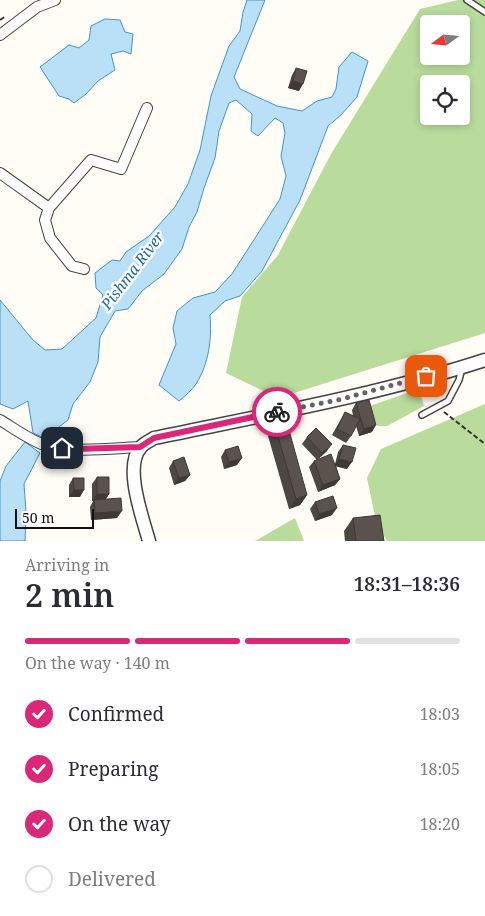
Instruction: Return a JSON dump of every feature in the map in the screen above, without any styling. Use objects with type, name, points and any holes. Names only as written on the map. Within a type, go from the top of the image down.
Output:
[{"type":"street","points":[[0,35],[37,7],[55,0]]},
{"type":"street","points":[[84,269],[72,266],[50,238],[45,220],[49,208],[91,160],[121,169],[147,108]]},
{"type":"street","points":[[0,174],[49,208]]},
{"type":"street","points":[[0,420],[22,434],[48,446],[75,449],[140,447],[154,438],[338,400],[485,360]]},
{"type":"street","points":[[140,447],[133,464],[135,490],[149,541]]},
{"type":"lane","points":[[467,0],[485,12]]},
{"type":"lane","points":[[422,415],[448,401],[459,380],[462,367]]},
{"type":"path","points":[[448,401],[443,412],[485,444]]},
{"type":"green space","points":[[458,0],[485,0],[485,333],[278,398],[226,373],[242,297],[278,255],[331,154],[420,9]]},
{"type":"green space","points":[[419,389],[424,406],[387,426],[377,426],[370,406]]},
{"type":"green space","points":[[485,404],[485,541],[387,541],[376,521],[367,478],[381,449]]},
{"type":"green space","points":[[295,518],[304,541],[255,541]]},
{"type":"water","name":"Pishma River","points":[[247,0],[265,0],[234,77],[240,89],[277,106],[302,111],[317,101],[332,97],[336,89],[339,67],[352,52],[368,61],[357,97],[328,126],[300,200],[262,271],[240,296],[225,301],[210,315],[210,342],[204,368],[194,386],[179,401],[159,385],[176,344],[173,328],[177,311],[193,298],[215,292],[232,274],[280,199],[286,176],[281,156],[285,133],[283,123],[275,118],[258,136],[251,131],[252,114],[236,100],[229,103],[219,131],[215,158],[182,249],[164,274],[142,291],[128,309],[115,311],[100,337],[98,362],[90,382],[73,404],[68,420],[59,427],[51,441],[33,433],[28,401],[13,409],[0,404],[0,300],[32,339],[45,350],[62,349],[96,318],[103,295],[96,288],[95,273],[112,260],[120,261],[126,252],[149,236],[175,207],[188,184],[200,150],[211,96],[229,46],[240,31]]},
{"type":"water","points":[[105,19],[120,20],[125,32],[133,34],[131,54],[123,51],[111,54],[115,70],[98,81],[74,103],[69,99],[59,96],[40,67],[69,45],[79,48],[89,40],[91,26]]},
{"type":"water","points":[[25,442],[40,453],[24,484],[26,512],[25,541],[0,541],[0,481],[6,466]]},
{"type":"building","points":[[296,68],[307,71],[303,84],[293,81]]},
{"type":"building","points":[[369,400],[376,425],[364,429],[356,403]]},
{"type":"building","points":[[345,412],[360,419],[351,436],[337,429]]},
{"type":"building","points":[[287,423],[307,495],[296,499],[275,426]]},
{"type":"building","points":[[316,428],[332,444],[322,453],[307,437]]},
{"type":"building","points":[[343,445],[356,448],[352,462],[339,459]]},
{"type":"building","points":[[238,446],[242,458],[229,462],[225,450]]},
{"type":"building","points":[[331,454],[340,479],[323,485],[314,461]]},
{"type":"building","points":[[184,457],[190,475],[179,478],[173,461]]},
{"type":"building","points":[[97,477],[109,477],[109,494],[97,494]]},
{"type":"building","points":[[73,478],[84,478],[84,490],[74,490]]},
{"type":"building","points":[[333,496],[337,508],[319,514],[315,502]]},
{"type":"building","points":[[121,498],[122,511],[95,513],[94,500]]},
{"type":"building","points":[[380,515],[384,541],[356,541],[353,518]]},
{"type":"way so far","points":[[277,412],[338,400],[426,376]]},
{"type":"route","points":[[62,448],[140,447],[154,438],[277,412]]}]
